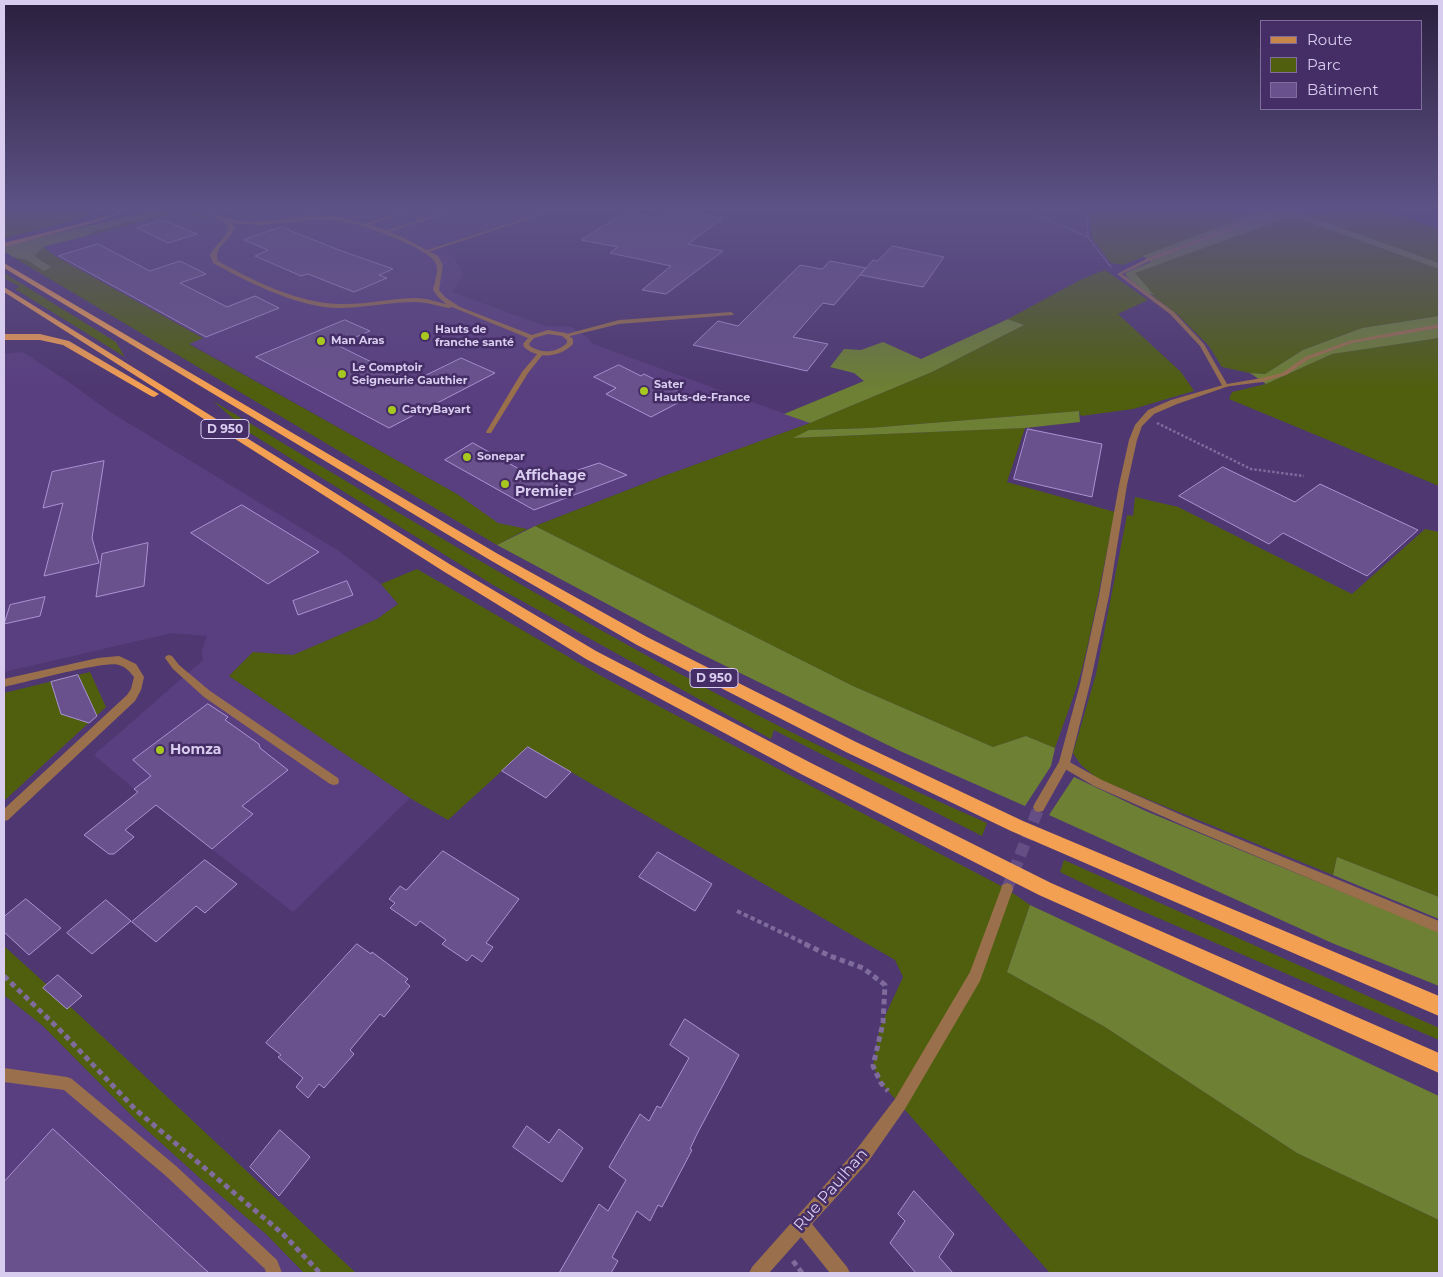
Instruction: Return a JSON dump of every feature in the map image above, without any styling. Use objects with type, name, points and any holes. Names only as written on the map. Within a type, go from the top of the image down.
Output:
[{"type":"highway","name":"D 950","points":[[13,271],[494,557],[642,641],[851,747],[1017,826],[1439,1006]]},
{"type":"highway","points":[[17,271],[25,278]]},
{"type":"highway","name":"D 950","points":[[4,289],[447,568],[591,655],[807,769],[1045,888],[1439,1063]]},
{"type":"highway","points":[[4,337],[40,337],[66,343],[149,391],[239,437]]},
{"type":"street","points":[[230,271],[301,301],[322,305],[341,306],[412,300],[426,296],[436,288]]},
{"type":"street","points":[[439,271],[436,288],[440,297],[458,308]]},
{"type":"street","points":[[412,300],[458,308],[532,336],[551,332],[566,335],[571,341],[566,348],[553,353],[541,353],[527,348],[527,342],[532,336]]},
{"type":"street","points":[[1039,807],[1064,763],[1085,684],[1104,596],[1123,485],[1133,440],[1139,425],[1151,412],[1174,402],[1225,386]]},
{"type":"street","points":[[4,683],[119,660],[127,663],[136,671],[139,677],[136,690],[122,707],[4,816]]},
{"type":"street","name":"Rue Paulhan","points":[[758,1273],[862,1156],[900,1104],[975,976],[1007,889]]},
{"type":"street","points":[[802,1225],[841,1273]]},
{"type":"lane","points":[[1126,271],[1119,274],[1172,313],[1202,345],[1225,386],[1284,374],[1307,358],[1351,342],[1439,326]]},
{"type":"lane","points":[[566,335],[620,322],[731,314]]},
{"type":"lane","points":[[489,432],[526,372],[541,353]]},
{"type":"lane","points":[[169,658],[176,667],[207,694],[334,781]]},
{"type":"lane","points":[[1064,763],[1098,783],[1191,824],[1439,927]]},
{"type":"lane","points":[[4,1075],[67,1084],[171,1171],[272,1265],[274,1273]]},
{"type":"path","points":[[1116,271],[1119,274]]},
{"type":"path","points":[[1145,419],[1170,428],[1251,469],[1304,476]]},
{"type":"path","points":[[737,911],[830,956],[863,968],[885,985],[883,1022],[873,1066],[881,1083],[900,1104]]},
{"type":"path","points":[[4,976],[60,1030],[136,1110],[283,1234],[320,1273]]},
{"type":"shaded area","points":[[81,271],[461,271],[463,275],[452,292],[545,326],[571,327],[587,337],[593,344],[810,423],[661,477],[527,529],[498,524],[457,494],[189,343],[203,338]]},
{"type":"shaded area","points":[[23,352],[110,412],[339,551],[381,584],[398,604],[377,619],[293,655],[253,652],[229,676],[410,798],[293,912],[138,792],[94,755],[203,660],[202,650],[207,636],[172,633],[4,672],[4,354]]},
{"type":"shaded area","points":[[4,995],[43,1026],[138,1122],[266,1234],[304,1273],[4,1273]]},
{"type":"green space","points":[[36,271],[81,271],[203,338],[189,344],[457,494],[498,523],[527,529],[497,545]]},
{"type":"green space","points":[[1106,271],[1148,300],[1118,314],[1181,372],[1194,391],[1133,409],[1081,416],[1079,411],[869,428],[809,430],[794,438],[1025,428],[1007,482],[1115,512],[1084,661],[1055,748],[1026,736],[993,747],[853,686],[535,526],[661,477],[810,423],[932,372],[1024,325],[1008,319],[1082,279]]},
{"type":"green space","points":[[1131,271],[1142,271],[1135,273],[1154,295],[1148,294],[1127,277],[1125,273]]},
{"type":"green space","points":[[1141,271],[1439,271],[1439,316],[1362,328],[1303,350],[1265,374],[1250,373],[1222,367],[1209,346],[1178,315],[1154,297],[1134,273]]},
{"type":"green space","points":[[4,273],[116,342],[125,357],[15,289],[20,287],[4,278]]},
{"type":"green space","points":[[1439,316],[1439,338],[1332,354],[1266,384],[1250,373],[1265,374],[1303,350],[1362,328]]},
{"type":"green space","points":[[1008,319],[1024,325],[932,372],[810,423],[784,414],[864,381],[854,373],[830,367],[844,349],[861,350],[883,342],[921,359]]},
{"type":"green space","points":[[1439,338],[1439,486],[1229,399],[1232,392],[1266,384],[1332,354]]},
{"type":"green space","points":[[213,401],[464,551],[655,660],[819,746],[987,823],[982,836],[774,730],[771,739],[493,585],[250,433]]},
{"type":"green space","points":[[1079,411],[1080,422],[1025,428],[793,438],[809,430],[869,428]]},
{"type":"green space","points":[[1135,497],[1178,507],[1352,594],[1425,529],[1439,532],[1439,897],[1337,857],[1333,875],[1098,779],[1081,765],[1073,753],[1096,674],[1127,515],[1133,516]]},
{"type":"green space","points":[[535,526],[853,686],[993,747],[1026,736],[1055,748],[1051,766],[1025,806],[900,751],[697,652],[497,545]]},
{"type":"green space","points":[[417,569],[605,678],[1007,889],[1030,905],[1007,972],[1105,1027],[1297,1153],[1439,1220],[1439,1273],[1050,1273],[881,1083],[873,1066],[880,1027],[903,977],[895,960],[528,747],[448,820],[410,798],[229,676],[253,652],[293,655],[377,619],[398,604],[381,584]]},
{"type":"green space","points":[[90,672],[106,707],[4,801],[4,693]]},
{"type":"green space","points":[[1074,777],[1148,812],[1439,932],[1439,986],[1332,943],[1049,815]]},
{"type":"green space","points":[[1337,857],[1439,897],[1439,919],[1333,875]]},
{"type":"green space","points":[[1064,860],[1439,1028],[1439,1040],[1126,904],[1060,872]]},
{"type":"green space","points":[[1030,905],[1439,1096],[1439,1220],[1297,1153],[1105,1027],[1007,972]]},
{"type":"green space","points":[[4,946],[356,1273],[304,1273],[266,1234],[138,1122],[43,1026],[4,995]]},
{"type":"building","points":[[85,271],[199,271],[206,274],[180,283],[227,307],[255,296],[279,308],[206,337]]},
{"type":"building","points":[[289,271],[389,271],[379,275],[387,278],[354,292],[308,274],[301,276]]},
{"type":"building","points":[[665,271],[697,271],[666,294],[642,290]]},
{"type":"building","points":[[794,271],[864,271],[834,305],[823,303],[793,337],[828,344],[807,371],[693,345],[718,321],[738,326]]},
{"type":"building","points":[[864,271],[934,271],[923,287],[860,275]]},
{"type":"building","points":[[345,320],[370,331],[337,345],[412,382],[461,358],[495,373],[389,428],[256,357]]},
{"type":"building","name":"Sater Hauts-de-France","points":[[619,365],[641,376],[644,374],[689,397],[651,417],[606,394],[616,388],[594,377]]},
{"type":"building","points":[[1028,429],[1102,444],[1092,497],[1014,479]]},
{"type":"building","points":[[473,443],[542,482],[599,463],[627,475],[534,510],[445,460]]},
{"type":"building","points":[[104,461],[92,538],[99,563],[44,576],[63,503],[43,508],[52,472]]},
{"type":"building","points":[[1223,467],[1295,502],[1320,484],[1418,530],[1367,576],[1283,533],[1269,544],[1179,496]]},
{"type":"building","points":[[242,505],[319,552],[268,584],[191,533]]},
{"type":"building","points":[[148,543],[144,586],[96,597],[102,554]]},
{"type":"building","points":[[347,581],[353,595],[298,615],[293,601]]},
{"type":"building","points":[[45,597],[40,616],[4,624],[10,605]]},
{"type":"building","points":[[78,675],[97,716],[89,723],[61,714],[51,682]]},
{"type":"building","points":[[208,704],[228,717],[225,720],[259,744],[260,748],[288,770],[242,806],[253,814],[212,849],[156,805],[125,830],[134,837],[114,854],[109,854],[84,835],[138,792],[134,789],[151,776],[133,760]]},
{"type":"building","points":[[528,747],[571,772],[546,798],[502,771]]},
{"type":"building","points":[[443,851],[519,899],[486,943],[493,947],[482,962],[472,955],[467,961],[442,944],[446,940],[420,921],[416,926],[390,908],[395,903],[389,899],[400,886],[406,890]]},
{"type":"building","points":[[658,852],[712,884],[695,911],[639,877]]},
{"type":"building","points":[[205,860],[237,884],[205,913],[196,906],[156,942],[132,922]]},
{"type":"building","points":[[26,899],[61,928],[29,955],[4,932],[4,917]]},
{"type":"building","points":[[106,900],[131,921],[92,954],[67,933]]},
{"type":"building","points":[[357,944],[371,954],[372,952],[408,979],[405,982],[410,986],[384,1017],[380,1014],[350,1050],[354,1054],[324,1088],[319,1084],[308,1098],[296,1087],[303,1078],[278,1057],[281,1055],[266,1043]]},
{"type":"building","points":[[58,975],[82,996],[67,1009],[43,988]]},
{"type":"building","points":[[685,1019],[739,1055],[697,1134],[690,1149],[692,1150],[662,1207],[658,1205],[650,1221],[637,1211],[612,1257],[618,1261],[611,1273],[559,1273],[599,1204],[608,1211],[626,1180],[609,1167],[640,1114],[649,1121],[657,1106],[661,1108],[689,1058],[670,1045]]},
{"type":"building","points":[[527,1126],[549,1143],[559,1129],[583,1148],[562,1182],[513,1147]]},
{"type":"building","points":[[53,1129],[209,1273],[4,1273],[4,1182]]},
{"type":"building","points":[[280,1130],[310,1157],[279,1196],[250,1167]]},
{"type":"building","points":[[914,1191],[954,1234],[939,1257],[953,1273],[916,1273],[890,1243],[905,1221],[898,1214]]},
{"type":"tunnel","points":[[1007,889],[1039,807]]},
{"type":"place","name":"Hauts de franche santé","points":[[425,336]]},
{"type":"place","name":"Man Aras","points":[[321,341]]},
{"type":"place","name":"Le Comptoir Seigneurie Gauthier","points":[[342,374]]},
{"type":"place","name":"Sater Hauts-de-France","points":[[644,391]]},
{"type":"place","name":"CatryBayart","points":[[392,410]]},
{"type":"place","name":"Sonepar","points":[[467,457]]},
{"type":"place","name":"Affichage Premier","points":[[505,484]]},
{"type":"place","name":"Homza","points":[[160,750]]}]
